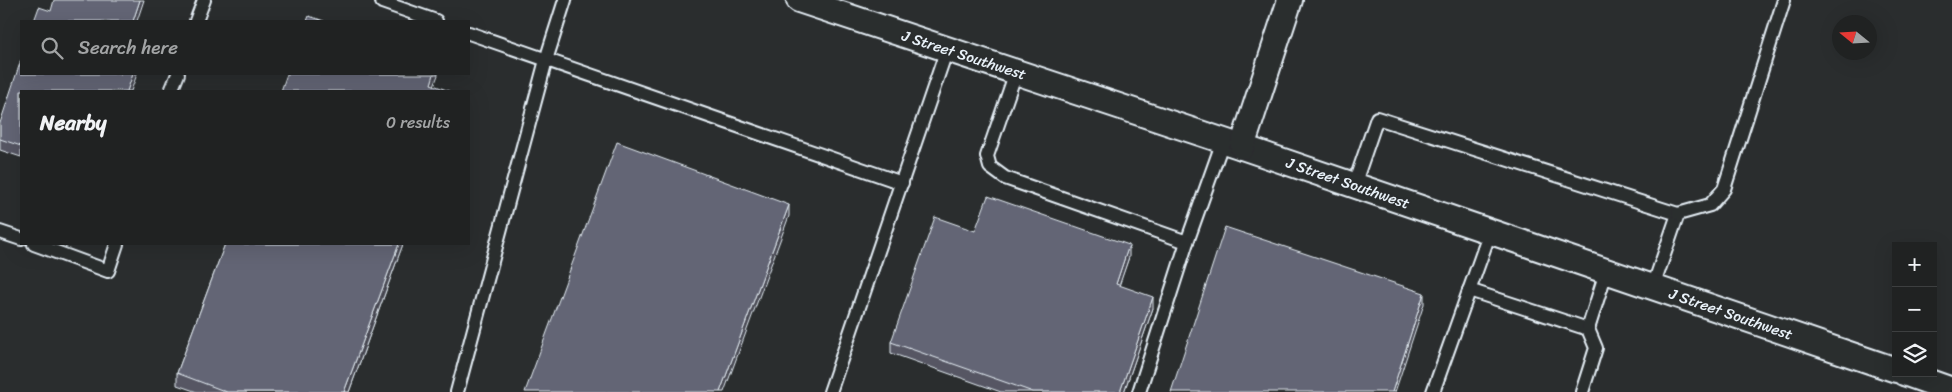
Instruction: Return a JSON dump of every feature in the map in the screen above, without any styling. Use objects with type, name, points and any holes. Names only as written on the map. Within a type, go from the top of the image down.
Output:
[{"type":"street","name":"J Street Southwest","points":[[799,0],[1354,185],[1892,369]]},
{"type":"street","points":[[1232,144],[1290,0]]},
{"type":"street","points":[[1915,377],[1952,390]]},
{"type":"lane","points":[[196,20],[204,0]]},
{"type":"lane","points":[[383,0],[382,2],[433,20]]},
{"type":"lane","points":[[457,392],[546,60],[565,0]]},
{"type":"lane","points":[[1354,185],[1378,118],[1678,214],[1710,205],[1724,189],[1784,0]]},
{"type":"lane","points":[[470,33],[902,183]]},
{"type":"lane","points":[[830,392],[947,49]]},
{"type":"lane","points":[[1016,72],[987,156],[990,167],[1005,178],[1187,242]]},
{"type":"lane","points":[[172,90],[178,75]]},
{"type":"lane","points":[[1138,392],[1187,242],[1232,144]]},
{"type":"lane","points":[[1653,287],[1678,214]]},
{"type":"lane","points":[[0,232],[20,239]]},
{"type":"lane","points":[[1433,392],[1490,232]]},
{"type":"lane","points":[[37,245],[108,270],[117,245]]},
{"type":"lane","points":[[1582,392],[1596,348],[1588,329],[1606,272]]},
{"type":"lane","points":[[1469,290],[1588,329]]},
{"type":"building","points":[[54,0],[140,0],[133,20],[34,20],[39,7],[51,11]]},
{"type":"building","points":[[309,16],[321,20],[307,20]]},
{"type":"building","points":[[20,63],[20,75],[133,75],[127,90],[20,90],[20,146],[0,139],[0,123]]},
{"type":"building","points":[[287,75],[434,75],[431,84],[446,90],[281,90]]},
{"type":"building","points":[[617,142],[789,205],[720,392],[525,392]]},
{"type":"building","points":[[988,196],[1129,245],[1116,284],[1153,297],[1120,392],[1033,392],[891,342],[935,217],[975,231]]},
{"type":"building","points":[[1225,227],[1424,293],[1392,392],[1171,392]]},
{"type":"building","points":[[225,245],[399,245],[344,392],[227,392],[177,373]]}]
